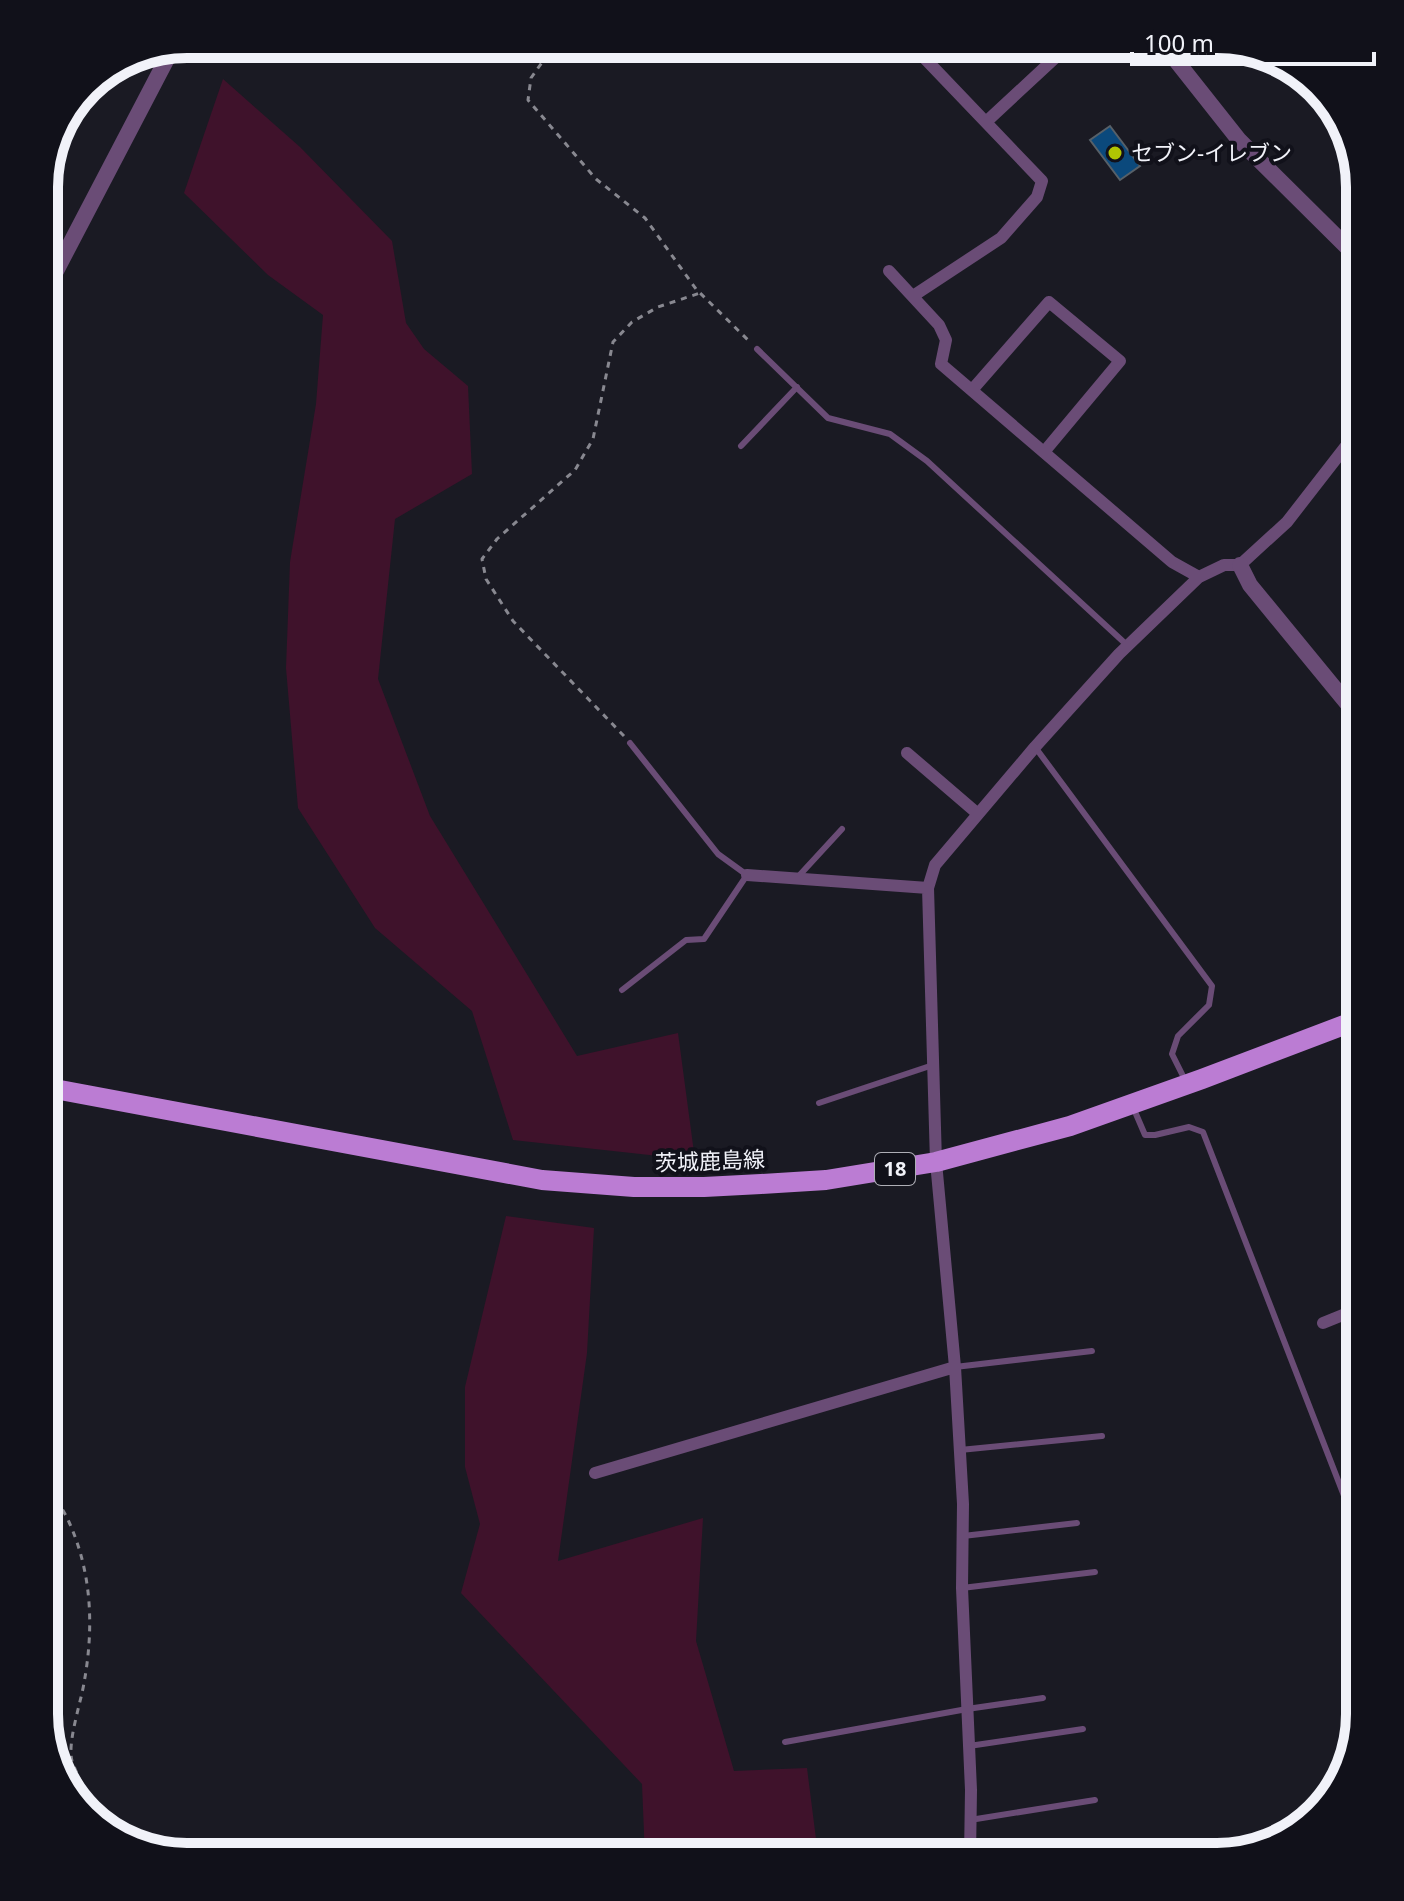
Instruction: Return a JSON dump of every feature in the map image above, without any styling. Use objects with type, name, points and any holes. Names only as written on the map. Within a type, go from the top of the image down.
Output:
[{"type":"main road","name":"茨城鹿島線","points":[[58,1090],[542,1180],[634,1187],[704,1187],[826,1180],[936,1162],[1070,1126],[1346,1024]]},
{"type":"street","points":[[913,296],[1001,238],[1037,197],[1042,181],[924,58]]},
{"type":"street","points":[[986,122],[1055,58]]},
{"type":"street","points":[[1174,58],[1239,140],[1346,246]]},
{"type":"street","points":[[58,267],[166,60]]},
{"type":"street","points":[[889,271],[939,325],[946,340],[941,364],[1172,562],[1199,577]]},
{"type":"street","points":[[972,390],[1049,302],[1120,361],[1044,452]]},
{"type":"street","points":[[970,1843],[960,1450],[936,1162],[928,888],[935,865],[1035,747],[1128,646],[1199,577],[1224,565],[1240,565],[1287,522],[1346,446]]},
{"type":"street","points":[[1240,565],[1250,585],[1346,702]]},
{"type":"street","points":[[907,753],[978,814]]},
{"type":"street","points":[[747,875],[928,888]]},
{"type":"street","points":[[1323,1323],[1346,1314]]},
{"type":"street","points":[[595,1473],[955,1367]]},
{"type":"lane","points":[[757,349],[828,418],[890,434],[927,461],[1128,646]]},
{"type":"lane","points":[[741,446],[797,387]]},
{"type":"lane","points":[[622,990],[686,940],[704,939],[747,875],[718,854],[630,743]]},
{"type":"lane","points":[[1035,747],[1212,986],[1209,1005],[1178,1036],[1172,1054],[1195,1082]]},
{"type":"lane","points":[[796,879],[842,829]]},
{"type":"lane","points":[[819,1103],[933,1065]]},
{"type":"lane","points":[[1132,1104],[1145,1135],[1189,1127],[1203,1132],[1346,1501]]},
{"type":"lane","points":[[955,1367],[1092,1351]]},
{"type":"lane","points":[[960,1450],[1102,1436]]},
{"type":"lane","points":[[963,1536],[1077,1523]]},
{"type":"lane","points":[[962,1588],[1095,1572]]},
{"type":"lane","points":[[785,1742],[1043,1698]]},
{"type":"lane","points":[[969,1746],[1083,1729]]},
{"type":"lane","points":[[970,1820],[1095,1800]]},
{"type":"path","points":[[545,58],[531,78],[528,100],[596,179],[645,218],[700,293],[757,349]]},
{"type":"path","points":[[630,743],[513,621],[486,579],[482,559],[497,539],[575,470],[593,439],[613,342],[632,322],[658,307],[700,293]]},
{"type":"path","points":[[58,1503],[69,1522],[87,1575],[91,1614],[84,1683],[71,1758],[94,1803]]},
{"type":"shaded area","points":[[223,79],[300,147],[392,241],[406,323],[424,349],[468,386],[472,474],[395,519],[378,679],[430,816],[577,1056],[678,1033],[695,1160],[513,1140],[472,1011],[375,928],[298,808],[286,668],[290,562],[316,404],[323,315],[268,275],[184,193]]},
{"type":"shaded area","points":[[506,1216],[594,1228],[587,1353],[558,1561],[703,1518],[696,1641],[734,1771],[807,1768],[815,1843],[644,1843],[642,1784],[461,1593],[480,1524],[465,1467],[465,1387]]},
{"type":"building","name":"セブン-イレブン","points":[[1110,126],[1140,166],[1120,180],[1090,140]]},
{"type":"place","name":"セブン-イレブン","points":[[1115,153]]}]
